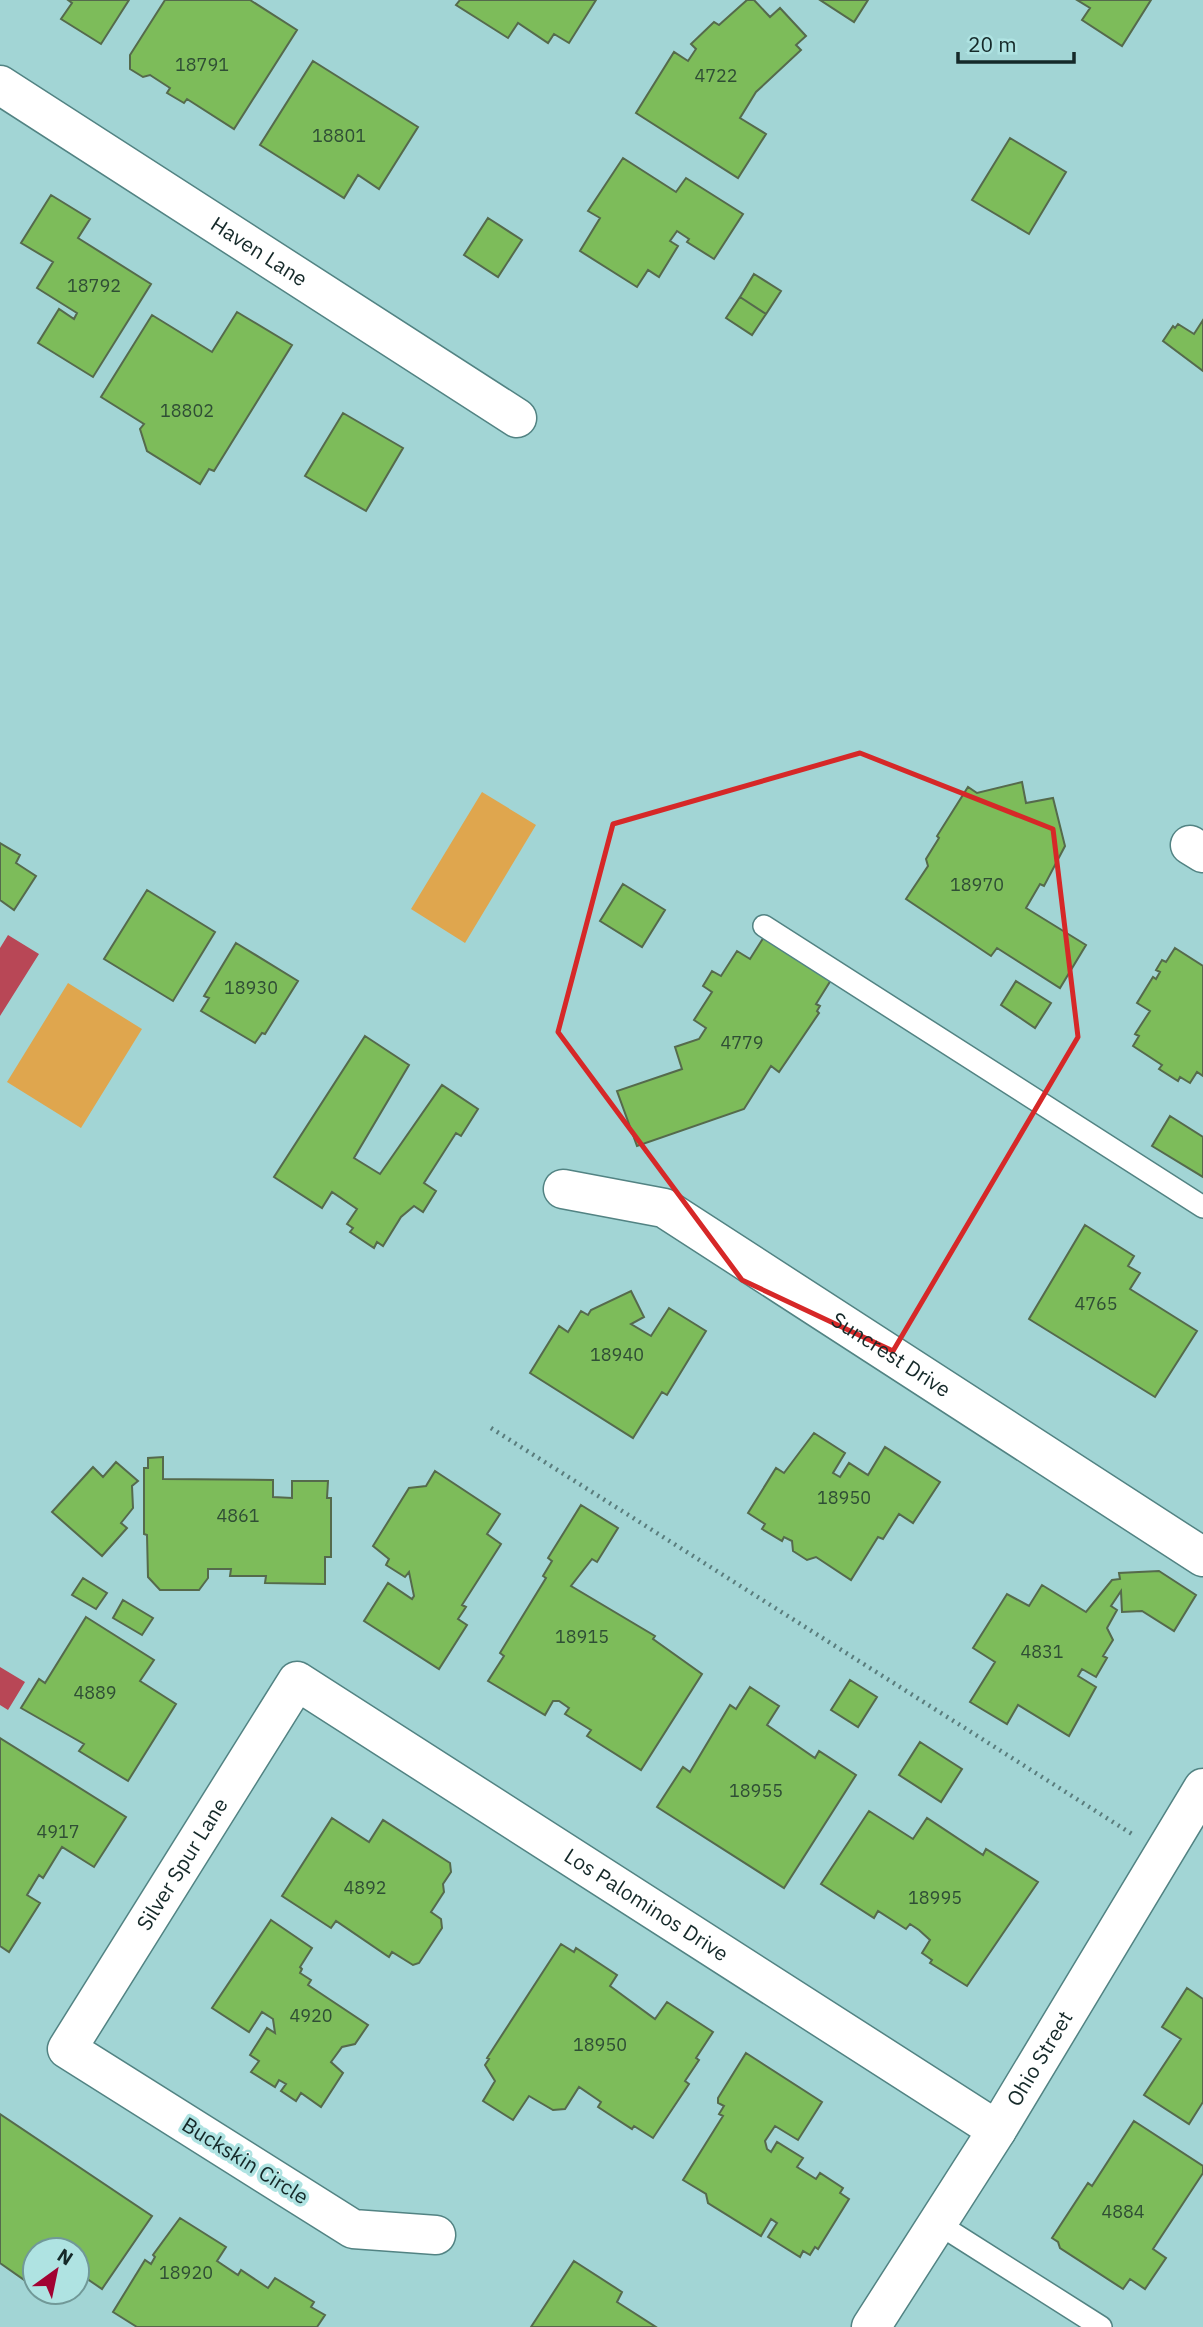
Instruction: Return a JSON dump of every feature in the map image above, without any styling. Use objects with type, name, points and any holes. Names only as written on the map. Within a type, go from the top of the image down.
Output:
[{"type":"street","name":"Haven Lane","points":[[0,85],[517,418]]},
{"type":"street","name":"Suncrest Drive","points":[[564,1189],[664,1208],[1203,1557]]},
{"type":"street","name":"Silver Spur Lane","points":[[67,2049],[297,1681]]},
{"type":"street","name":"Los Palominos Drive","points":[[297,1681],[997,2130]]},
{"type":"street","name":"Ohio Street","points":[[871,2327],[997,2130],[1203,1788]]},
{"type":"street","name":"Buckskin Circle","points":[[67,2049],[354,2229],[436,2235]]},
{"type":"lane","points":[[764,926],[1203,1207]]},
{"type":"lane","points":[[937,2223],[1101,2327]]},
{"type":"path","points":[[491,1428],[1164,1854]]},
{"type":"highlighted area","points":[[860,753],[1053,829],[1078,1037],[893,1351],[742,1280],[558,1032],[613,824]]},
{"type":"shaded area","points":[[482,792],[536,825],[465,943],[411,909]]},
{"type":"shaded area","points":[[8,935],[39,954],[0,1016],[0,948]]},
{"type":"shaded area","points":[[68,983],[142,1029],[81,1128],[7,1082]]},
{"type":"shaded area","points":[[0,1667],[25,1682],[8,1710],[0,1705]]},
{"type":"building","points":[[68,0],[129,0],[101,44],[61,19],[72,3]]},
{"type":"building","points":[[165,0],[250,0],[297,30],[234,129],[187,99],[184,103],[167,93],[170,88],[150,75],[143,77],[130,69],[130,55]]},
{"type":"building","points":[[460,0],[596,0],[569,43],[554,34],[548,43],[518,23],[508,38],[456,5]]},
{"type":"building","points":[[747,0],[754,0],[770,17],[780,8],[806,36],[796,45],[801,50],[756,92],[740,118],[766,134],[738,178],[636,113],[674,52],[688,61],[696,49],[691,44],[714,22],[719,25]]},
{"type":"building","points":[[820,0],[868,0],[854,22]]},
{"type":"building","points":[[1077,0],[1151,0],[1122,46],[1082,20],[1090,8]]},
{"type":"building","points":[[313,61],[418,127],[379,189],[358,175],[344,198],[260,145]]},
{"type":"building","points":[[1010,138],[1066,172],[1029,234],[972,200]]},
{"type":"building","points":[[623,158],[676,192],[686,178],[743,214],[714,259],[687,242],[689,239],[677,231],[670,241],[678,246],[659,277],[648,270],[637,287],[580,251],[600,218],[588,211]]},
{"type":"building","points":[[51,195],[90,219],[78,238],[151,284],[93,377],[38,343],[59,309],[74,319],[77,313],[37,288],[53,262],[21,243]]},
{"type":"building","points":[[488,218],[522,240],[498,277],[464,255]]},
{"type":"building","points":[[754,274],[781,291],[766,314],[740,297]]},
{"type":"building","points":[[740,297],[766,314],[752,335],[726,318]]},
{"type":"building","points":[[237,312],[292,345],[214,471],[209,469],[200,484],[147,451],[140,429],[144,424],[101,397],[152,315],[212,352]]},
{"type":"building","points":[[1203,320],[1203,371],[1163,341],[1173,326],[1175,328],[1178,324],[1194,334]]},
{"type":"building","points":[[343,413],[403,448],[366,511],[305,476]]},
{"type":"building","points":[[1022,782],[1026,803],[1053,798],[1065,846],[1044,886],[1040,884],[1026,908],[1086,945],[1060,988],[997,948],[991,956],[906,899],[928,866],[926,859],[939,838],[937,836],[968,787],[977,793]]},
{"type":"building","points":[[0,843],[20,855],[16,863],[36,876],[14,910],[0,900]]},
{"type":"building","points":[[623,884],[665,910],[642,947],[600,921]]},
{"type":"building","points":[[147,890],[215,932],[173,1001],[104,959]]},
{"type":"building","points":[[764,937],[831,980],[816,1004],[820,1006],[817,1011],[819,1013],[779,1072],[771,1066],[744,1109],[637,1146],[617,1091],[682,1069],[675,1047],[699,1039],[706,1028],[694,1020],[712,992],[703,986],[712,971],[721,976],[737,951],[750,959]]},
{"type":"building","points":[[236,943],[298,981],[265,1034],[262,1033],[255,1043],[201,1011],[209,998],[204,996]]},
{"type":"building","points":[[1175,948],[1203,966],[1203,1076],[1197,1072],[1190,1083],[1180,1077],[1178,1081],[1159,1069],[1162,1065],[1133,1046],[1139,1036],[1135,1034],[1150,1011],[1137,1003],[1153,977],[1156,979],[1160,972],[1156,970],[1162,960],[1166,962]]},
{"type":"building","points":[[1016,981],[1051,1003],[1035,1028],[1001,1005]]},
{"type":"building","points":[[365,1036],[409,1065],[354,1158],[380,1174],[442,1085],[478,1109],[461,1136],[456,1133],[424,1183],[436,1191],[423,1212],[414,1206],[401,1217],[383,1246],[377,1242],[374,1248],[350,1232],[353,1228],[347,1224],[357,1209],[332,1192],[322,1208],[274,1177]]},
{"type":"building","points":[[1170,1116],[1203,1137],[1203,1177],[1152,1146]]},
{"type":"building","points":[[1085,1225],[1134,1256],[1128,1266],[1140,1273],[1130,1289],[1197,1331],[1155,1397],[1029,1319]]},
{"type":"building","points":[[631,1291],[644,1317],[631,1324],[651,1336],[669,1308],[706,1331],[667,1395],[662,1392],[633,1438],[530,1373],[559,1326],[568,1332],[581,1311],[588,1315],[591,1310]]},
{"type":"building","points":[[814,1433],[845,1453],[833,1473],[840,1477],[849,1463],[868,1475],[885,1447],[940,1482],[913,1523],[899,1514],[883,1539],[878,1537],[851,1580],[816,1557],[807,1560],[793,1551],[792,1541],[784,1537],[782,1541],[762,1529],[765,1524],[748,1513],[776,1468],[784,1473]]},
{"type":"building","points":[[163,1457],[163,1479],[273,1480],[273,1497],[292,1498],[292,1481],[328,1481],[327,1498],[331,1498],[331,1557],[325,1557],[325,1584],[265,1583],[266,1576],[230,1576],[231,1569],[208,1569],[208,1578],[199,1590],[160,1590],[148,1577],[147,1535],[144,1534],[144,1468],[148,1468],[148,1458]]},
{"type":"building","points":[[116,1462],[138,1481],[132,1486],[133,1508],[121,1523],[127,1528],[102,1556],[52,1512],[93,1467],[103,1477]]},
{"type":"building","points":[[435,1471],[500,1514],[487,1534],[501,1544],[462,1605],[466,1607],[458,1619],[467,1625],[439,1669],[364,1621],[388,1583],[412,1599],[414,1596],[409,1572],[405,1577],[386,1565],[389,1559],[373,1546],[409,1488],[426,1486]]},
{"type":"building","points":[[581,1505],[618,1528],[597,1562],[592,1559],[571,1586],[655,1636],[653,1639],[702,1674],[641,1770],[587,1736],[591,1730],[565,1714],[569,1708],[559,1701],[553,1701],[545,1715],[488,1681],[504,1656],[500,1653],[546,1578],[543,1576],[552,1561],[548,1558]]},
{"type":"building","points":[[1159,1571],[1196,1595],[1174,1631],[1142,1611],[1122,1612],[1121,1591],[1111,1606],[1117,1610],[1107,1628],[1113,1640],[1103,1656],[1107,1658],[1096,1677],[1082,1669],[1078,1676],[1096,1687],[1069,1736],[1018,1705],[1007,1724],[970,1702],[995,1662],[973,1648],[1007,1594],[1029,1606],[1042,1585],[1086,1612],[1112,1580],[1120,1579],[1119,1573]]},
{"type":"building","points":[[83,1578],[107,1593],[96,1609],[72,1595]]},
{"type":"building","points":[[123,1600],[153,1618],[142,1635],[113,1618]]},
{"type":"building","points":[[86,1617],[154,1660],[140,1681],[176,1704],[128,1781],[79,1751],[84,1744],[21,1708],[39,1679],[45,1683]]},
{"type":"building","points":[[850,1680],[877,1697],[858,1727],[831,1710]]},
{"type":"building","points":[[750,1687],[779,1706],[767,1725],[815,1758],[819,1751],[856,1775],[784,1888],[657,1807],[683,1767],[690,1772],[730,1705],[736,1709]]},
{"type":"building","points":[[0,1738],[126,1817],[94,1867],[62,1847],[43,1878],[39,1875],[27,1895],[40,1903],[9,1952],[0,1946]]},
{"type":"building","points":[[920,1742],[962,1769],[941,1802],[899,1775]]},
{"type":"building","points":[[869,1811],[913,1839],[927,1818],[983,1855],[986,1849],[1038,1882],[967,1986],[930,1963],[932,1960],[922,1953],[930,1940],[919,1930],[910,1924],[906,1929],[878,1911],[874,1918],[821,1884]]},
{"type":"building","points":[[332,1818],[369,1842],[383,1820],[450,1863],[451,1872],[443,1884],[444,1892],[431,1912],[441,1919],[442,1928],[419,1963],[413,1965],[392,1952],[389,1957],[336,1921],[331,1928],[282,1896]]},
{"type":"building","points":[[271,1920],[312,1948],[300,1967],[300,1973],[311,1980],[308,1985],[368,2025],[355,2044],[342,2047],[331,2062],[343,2073],[321,2107],[301,2093],[296,2101],[281,2091],[286,2084],[279,2080],[275,2087],[251,2072],[259,2061],[250,2055],[267,2028],[275,2033],[273,2019],[262,2012],[249,2032],[212,2008]]},
{"type":"building","points":[[561,1944],[574,1952],[576,1948],[617,1975],[610,1986],[655,2019],[667,2002],[713,2032],[685,2081],[689,2084],[653,2138],[634,2126],[632,2129],[598,2107],[601,2102],[579,2087],[565,2109],[553,2110],[529,2096],[513,2120],[483,2101],[495,2081],[485,2065],[489,2059],[487,2058]]},
{"type":"building","points":[[1187,1988],[1203,1999],[1203,2102],[1189,2124],[1144,2095],[1181,2039],[1162,2027]]},
{"type":"building","points":[[746,2053],[822,2102],[798,2140],[775,2126],[765,2141],[771,2152],[777,2142],[803,2158],[797,2167],[816,2179],[820,2173],[843,2188],[840,2193],[849,2199],[818,2249],[815,2247],[810,2255],[803,2251],[800,2257],[768,2237],[777,2223],[771,2219],[761,2236],[708,2203],[706,2194],[683,2180],[723,2116],[719,2114],[724,2106],[718,2103],[718,2098]]},
{"type":"building","points":[[0,2114],[152,2216],[102,2289],[91,2282],[91,2236],[21,2236],[21,2278],[0,2263]]},
{"type":"building","points":[[1134,2121],[1203,2166],[1203,2173],[1153,2249],[1166,2258],[1145,2289],[1130,2279],[1123,2289],[1060,2248],[1058,2242],[1052,2238],[1088,2183],[1092,2186]]},
{"type":"building","points":[[180,2218],[226,2247],[217,2261],[238,2275],[241,2270],[268,2288],[275,2278],[314,2302],[311,2307],[325,2315],[317,2327],[137,2327],[113,2312],[145,2260],[151,2264],[155,2257],[153,2255]]},
{"type":"building","points":[[574,2261],[622,2292],[617,2302],[656,2327],[531,2327]]}]
